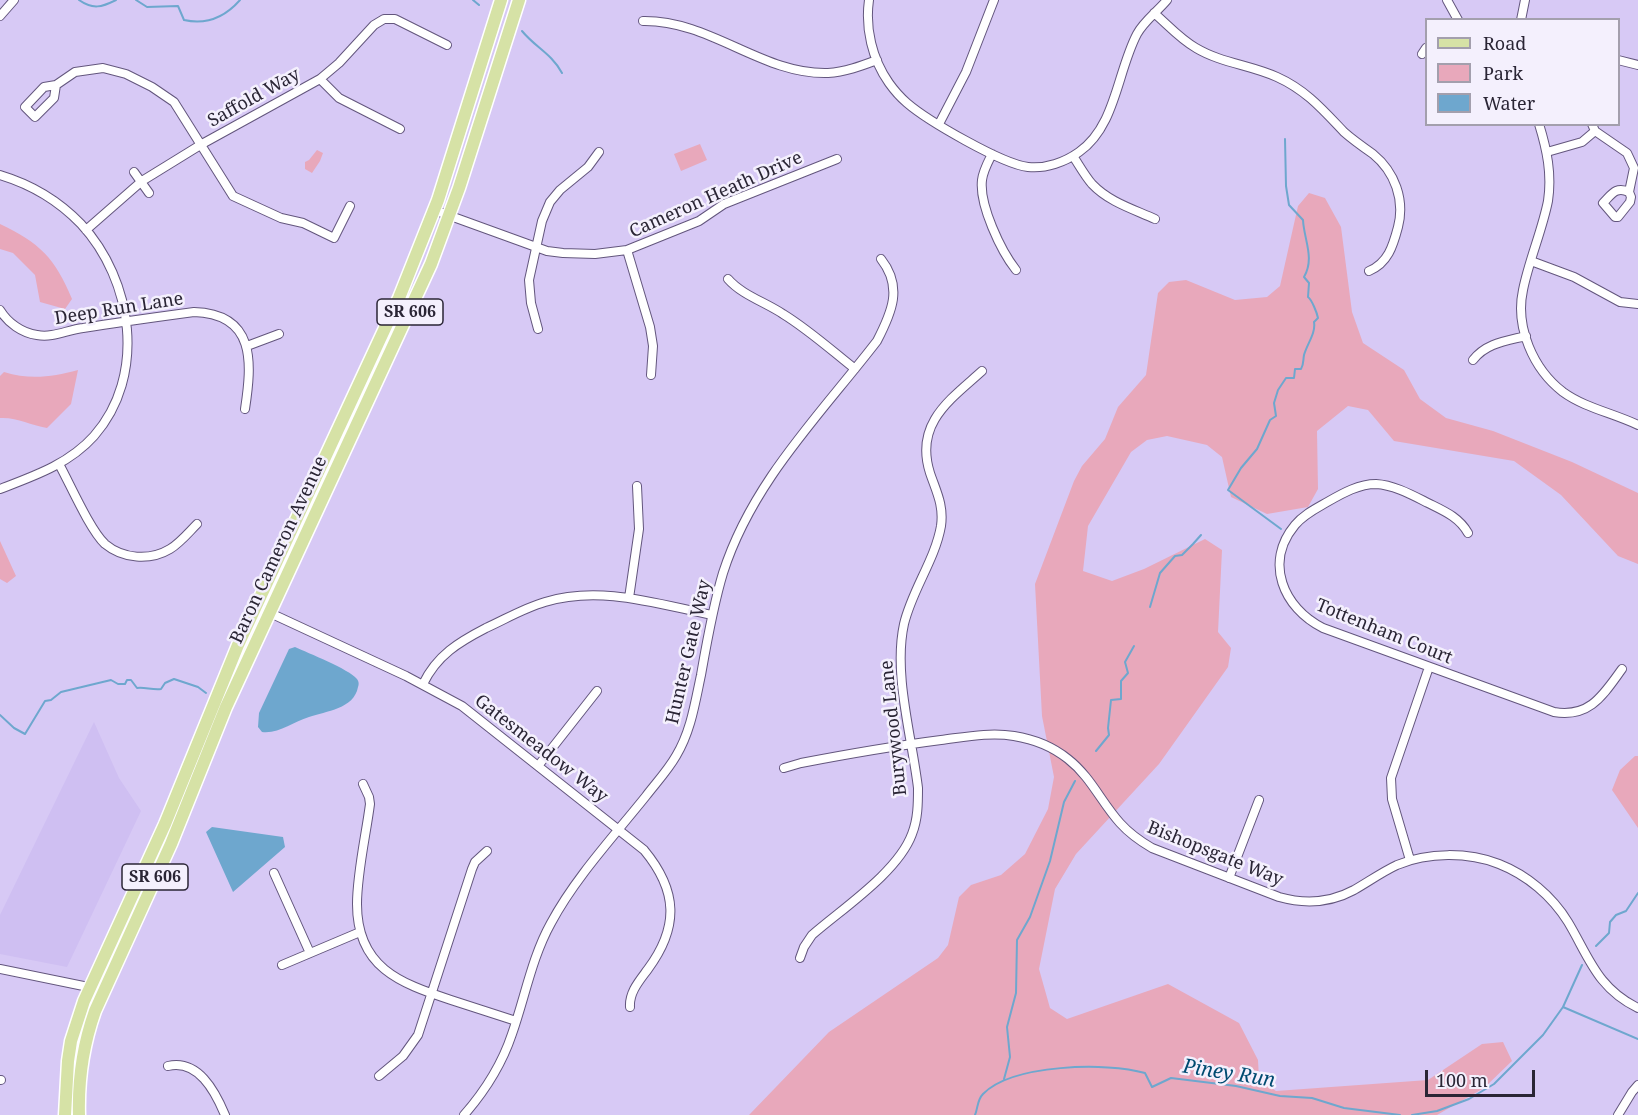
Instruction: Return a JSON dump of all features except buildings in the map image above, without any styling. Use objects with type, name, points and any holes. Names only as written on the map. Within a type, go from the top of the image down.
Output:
[{"type":"main road","name":"Baron Cameron Avenue","points":[[65,1115],[65,1084],[71,1041],[89,987],[165,824],[221,681],[399,298],[434,210],[501,0]]},
{"type":"main road","name":"Baron Cameron Avenue","points":[[79,1115],[79,1081],[83,1051],[103,990],[171,844],[226,707],[410,313],[450,215],[519,0]]},
{"type":"street","points":[[0,16],[14,0]]},
{"type":"street","points":[[869,0],[870,36],[877,60],[896,92],[918,112],[992,154],[1008,162],[1030,167],[1052,165],[1073,156],[1091,142],[1103,126],[1137,32],[1167,0]]},
{"type":"street","points":[[939,124],[966,72],[994,0]]},
{"type":"street","points":[[1447,0],[1456,18]]},
{"type":"street","points":[[1521,18],[1525,0]]},
{"type":"street","points":[[1154,13],[1181,38],[1208,55],[1260,70],[1299,89],[1325,110],[1356,142],[1382,162],[1395,182],[1400,213],[1388,256],[1376,268],[1369,271]]},
{"type":"street","name":"Saffold Way","points":[[86,230],[142,181],[202,144],[320,79],[339,63],[374,25],[384,19],[395,19],[447,45]]},
{"type":"street","points":[[643,21],[671,22],[704,32],[772,62],[801,71],[830,73],[844,71],[877,60]]},
{"type":"street","points":[[1620,60],[1638,64]]},
{"type":"street","name":"Saffold Way","points":[[56,85],[75,72],[103,68],[126,74],[152,87],[174,102],[233,196],[280,218],[303,224],[334,238],[350,206]]},
{"type":"street","name":"Saffold Way","points":[[320,79],[339,98],[400,129]]},
{"type":"street","points":[[1540,126],[1547,152],[1550,177],[1548,201],[1522,292],[1521,306],[1526,336],[1536,362],[1563,392],[1585,405],[1638,425]]},
{"type":"street","points":[[1547,152],[1582,142],[1594,128],[1627,153],[1634,168],[1629,192]]},
{"type":"street","points":[[538,329],[531,303],[529,280],[542,221],[550,202],[560,190],[588,167],[599,152]]},
{"type":"street","points":[[992,154],[983,176],[982,196],[1004,252],[1016,270]]},
{"type":"street","points":[[1073,156],[1090,182],[1101,192],[1120,204],[1155,219]]},
{"type":"street","name":"Cameron Heath Drive","points":[[434,210],[536,248],[563,253],[595,254],[627,250],[699,222],[724,204],[837,159]]},
{"type":"street","points":[[134,172],[149,193]]},
{"type":"street","points":[[0,175],[46,196],[86,230],[103,254],[121,296],[126,321],[128,353],[115,404],[94,436],[72,456],[59,464],[0,489]]},
{"type":"street","points":[[627,250],[650,327],[653,346],[651,375]]},
{"type":"street","name":"Hunter Gate Way","points":[[464,1115],[504,1054],[539,948],[551,923],[570,893],[676,756],[689,728],[712,615],[733,547],[762,488],[877,341],[887,322],[894,285],[890,270],[881,259]]},
{"type":"street","points":[[1531,261],[1574,277],[1620,302],[1638,304]]},
{"type":"street","points":[[728,279],[735,287],[768,304],[803,327],[855,369]]},
{"type":"street","name":"Deep Run Lane","points":[[0,310],[17,328],[45,336],[126,321],[194,312],[213,314],[230,323],[247,346]]},
{"type":"street","points":[[245,409],[250,364],[247,346],[279,334]]},
{"type":"street","points":[[1473,360],[1477,354],[1490,345],[1526,336]]},
{"type":"street","name":"Burywood Lane","points":[[800,958],[812,935],[892,866],[907,845],[916,821],[918,802],[916,775],[901,669],[901,643],[908,609],[932,554],[942,519],[940,500],[927,462],[927,441],[933,420],[946,402],[982,371]]},
{"type":"street","points":[[59,464],[98,536],[122,554],[142,557],[161,554],[197,524]]},
{"type":"street","name":"Tottenham Court","points":[[1468,532],[1464,525],[1450,514],[1393,487],[1374,484],[1353,489],[1309,512],[1294,526],[1280,558],[1281,582],[1289,600],[1303,616],[1323,628],[1563,714],[1581,711],[1598,701],[1622,669]]},
{"type":"street","points":[[629,598],[638,547],[637,486]]},
{"type":"street","points":[[423,684],[435,663],[452,646],[525,609],[545,602],[577,596],[609,596],[712,615]]},
{"type":"street","name":"Gatesmeadow Way","points":[[255,606],[423,684],[462,706],[644,850],[657,866],[667,885],[670,908],[669,926],[657,958],[632,994],[630,1007]]},
{"type":"street","points":[[1410,860],[1392,800],[1391,778],[1429,667]]},
{"type":"street","points":[[538,766],[597,692]]},
{"type":"street","name":"Bishopsgate Way","points":[[784,768],[911,744],[998,734],[1021,737],[1043,745],[1068,759],[1080,769],[1120,823],[1141,842],[1279,897],[1300,901],[1341,896],[1386,870],[1410,860],[1445,855],[1470,856],[1500,864],[1527,879],[1550,898],[1560,910],[1584,954],[1601,979],[1623,999],[1638,1008]]},
{"type":"street","points":[[363,784],[370,804],[357,898],[360,932],[370,952],[387,972],[409,986],[516,1020]]},
{"type":"street","points":[[1229,878],[1259,800]]},
{"type":"street","points":[[379,1076],[398,1061],[411,1046],[421,1027],[472,869],[487,851]]},
{"type":"street","points":[[274,873],[310,953]]},
{"type":"street","points":[[282,965],[360,932]]},
{"type":"street","points":[[0,969],[103,990]]},
{"type":"street","points":[[168,1066],[183,1065],[196,1071],[214,1092],[225,1115]]},
{"type":"street","points":[[1618,1115],[1638,1085]]},
{"type":"shaded area","points":[[94,722],[119,778],[141,811],[67,967],[0,954],[0,915]]},
{"type":"green space","points":[[700,144],[707,160],[681,171],[674,154]]},
{"type":"green space","points":[[317,150],[323,153],[312,173],[305,169],[305,162]]},
{"type":"green space","points":[[1309,193],[1325,198],[1341,227],[1352,312],[1363,343],[1404,370],[1420,399],[1446,418],[1493,431],[1572,462],[1638,493],[1638,564],[1618,556],[1561,495],[1514,461],[1394,441],[1368,410],[1348,406],[1317,431],[1318,489],[1308,507],[1267,514],[1231,497],[1222,457],[1207,445],[1167,436],[1147,440],[1131,452],[1088,526],[1083,571],[1112,581],[1144,569],[1205,539],[1222,550],[1218,632],[1231,648],[1228,667],[1159,764],[1076,854],[1055,889],[1039,969],[1050,1008],[1067,1019],[1168,984],[1239,1023],[1258,1060],[1259,1079],[1276,1091],[1428,1080],[1482,1044],[1503,1042],[1512,1061],[1484,1088],[1437,1115],[749,1115],[829,1032],[938,958],[948,945],[959,897],[971,885],[1001,875],[1025,854],[1048,809],[1054,777],[1042,716],[1035,584],[1074,481],[1082,466],[1105,439],[1118,407],[1146,375],[1158,293],[1169,282],[1186,280],[1235,300],[1267,297],[1280,286],[1298,206]]},
{"type":"green space","points":[[0,224],[36,245],[52,262],[72,299],[65,309],[40,302],[35,275],[13,253],[0,249]]},
{"type":"green space","points":[[78,370],[71,404],[47,428],[0,418],[0,376],[4,372],[41,377]]},
{"type":"green space","points":[[0,541],[16,576],[7,583],[0,579]]},
{"type":"green space","points":[[1635,756],[1638,756],[1638,828],[1612,790],[1620,770]]},
{"type":"water","points":[[295,647],[353,675],[359,683],[355,694],[345,705],[338,708],[280,729],[262,732],[258,727],[259,713],[289,649]]},
{"type":"water","points":[[212,827],[283,837],[285,847],[233,892],[206,832]]},
{"type":"waterway","points":[[79,0],[98,6],[116,0]]},
{"type":"waterway","points":[[136,0],[147,7],[178,6],[184,20],[192,21],[215,18],[228,11],[240,0]]},
{"type":"waterway","points":[[473,0],[479,5]]},
{"type":"waterway","points":[[522,31],[558,66],[562,73]]},
{"type":"waterway","points":[[1281,529],[1228,490],[1241,468],[1257,449],[1270,420],[1276,416],[1274,403],[1278,390],[1286,378],[1294,378],[1295,369],[1301,369],[1314,330],[1314,322],[1318,318],[1308,297],[1309,283],[1304,277],[1309,256],[1303,220],[1289,205],[1286,186],[1285,139]]},
{"type":"waterway","points":[[1150,607],[1160,573],[1175,556],[1182,555],[1201,535]]},
{"type":"waterway","points":[[1096,751],[1109,735],[1111,700],[1121,699],[1121,681],[1128,673],[1125,662],[1134,646]]},
{"type":"waterway","points":[[0,715],[14,728],[25,734],[45,701],[51,700],[61,692],[111,680],[118,684],[125,684],[127,680],[131,680],[137,688],[161,689],[165,683],[174,679],[198,687],[206,693]]},
{"type":"waterway","points":[[1004,1079],[1010,1057],[1007,1027],[1016,993],[1017,940],[1030,917],[1050,861],[1064,802],[1075,781]]},
{"type":"waterway","name":"Piney Run","points":[[1596,946],[1609,933],[1610,922],[1616,915],[1626,911],[1638,893]]},
{"type":"waterway","name":"Piney Run","points":[[1412,1115],[1437,1111],[1469,1099],[1494,1084],[1543,1035],[1563,1007],[1582,965]]},
{"type":"waterway","points":[[1563,1007],[1638,1039]]},
{"type":"waterway","name":"Piney Run","points":[[975,1115],[981,1096],[997,1084],[1037,1071],[1085,1067],[1108,1067],[1145,1073],[1152,1087],[1171,1078],[1236,1086],[1280,1096],[1312,1098],[1344,1108],[1400,1115]]}]
